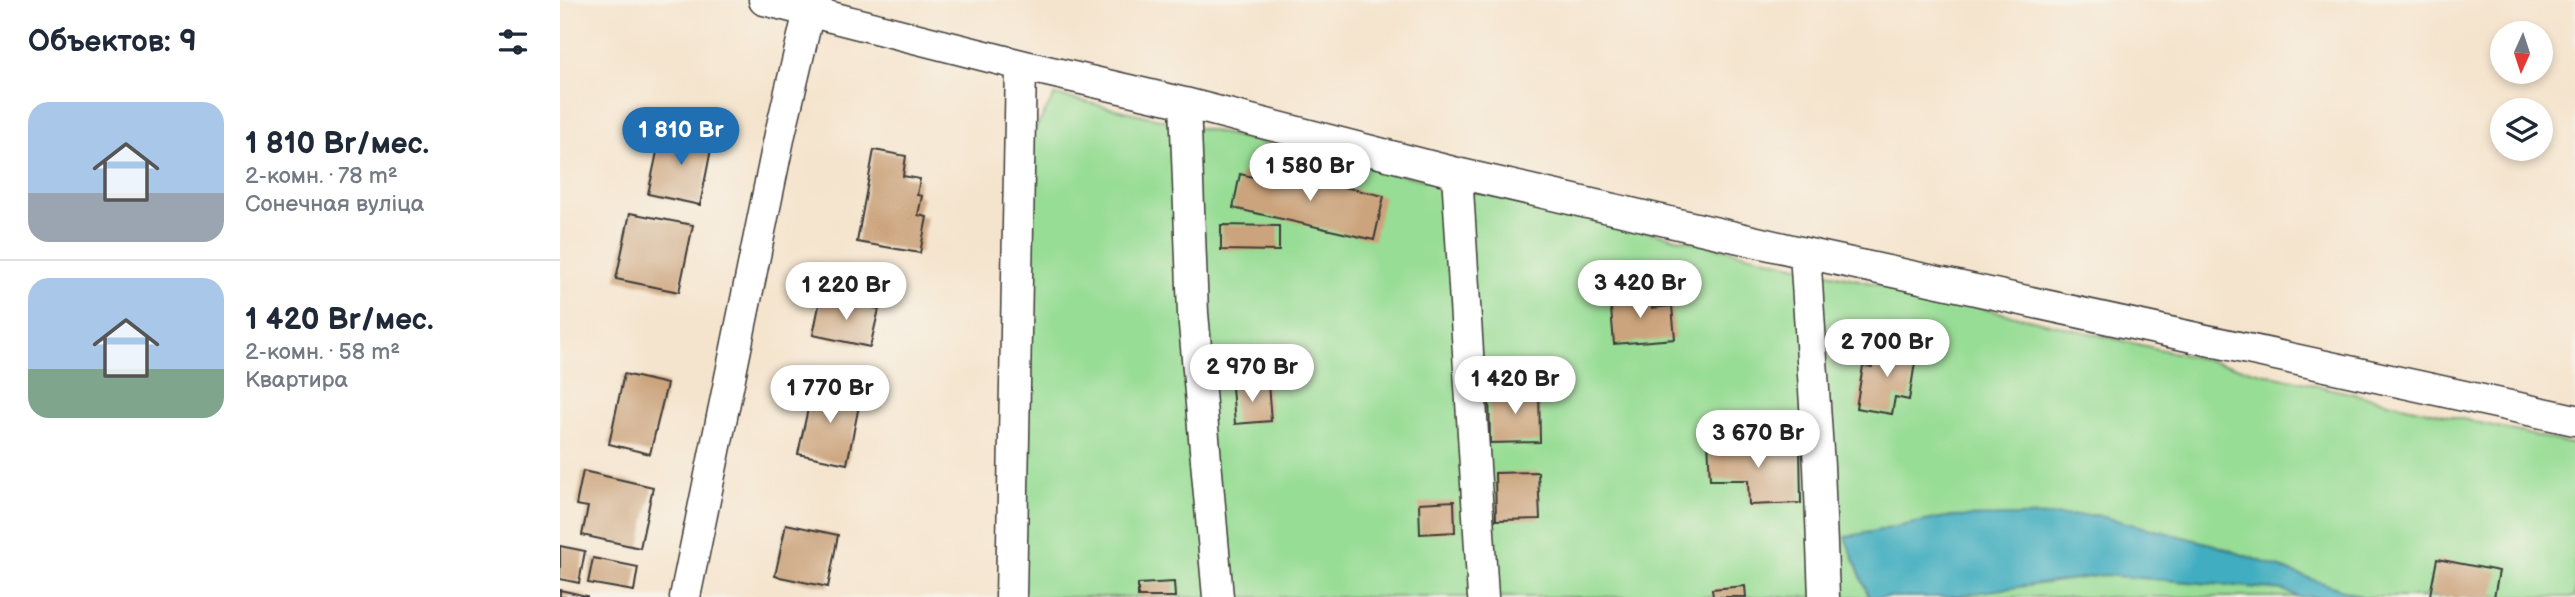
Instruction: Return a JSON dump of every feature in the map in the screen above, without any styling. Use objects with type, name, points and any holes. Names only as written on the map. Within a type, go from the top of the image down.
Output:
[{"type":"street","points":[[764,0],[1457,173],[1805,253],[2575,420]]},
{"type":"street","points":[[685,597],[780,134],[809,11]]},
{"type":"street","points":[[1011,597],[1021,65]]},
{"type":"street","points":[[1185,103],[1193,313],[1218,597]]},
{"type":"street","points":[[1457,173],[1483,597]]},
{"type":"street","points":[[1805,253],[1825,597]]},
{"type":"green space","points":[[1055,95],[2575,445],[2575,597],[1021,597],[1025,147]]},
{"type":"water","points":[[2096,515],[2215,545],[2363,597],[2299,597],[2283,590],[2104,575],[1947,597],[1869,597],[1845,537],[1945,517]]},
{"type":"building","points":[[662,129],[713,139],[700,205],[648,194]]},
{"type":"building","points":[[874,150],[906,156],[903,176],[920,179],[917,195],[922,196],[918,215],[927,217],[920,253],[857,242]]},
{"type":"building","points":[[1259,168],[1384,196],[1374,240],[1233,208],[1240,174],[1257,178]]},
{"type":"building","points":[[630,213],[693,225],[679,292],[616,279]]},
{"type":"building","points":[[1221,225],[1279,226],[1279,251],[1221,250]]},
{"type":"building","points":[[1650,294],[1652,308],[1672,306],[1675,339],[1614,344],[1610,297]]},
{"type":"building","points":[[821,296],[879,309],[870,347],[813,335]]},
{"type":"building","points":[[1876,343],[1917,350],[1909,400],[1895,397],[1892,414],[1856,408],[1863,366],[1872,367]]},
{"type":"building","points":[[624,374],[667,384],[650,454],[609,444]]},
{"type":"building","points":[[1268,384],[1271,421],[1235,424],[1232,387]]},
{"type":"building","points":[[813,386],[861,396],[847,464],[798,454]]},
{"type":"building","points":[[1539,388],[1540,442],[1490,443],[1489,390]]},
{"type":"building","points":[[1747,439],[1747,449],[1800,448],[1801,503],[1749,505],[1748,480],[1710,480],[1708,440]]},
{"type":"building","points":[[583,471],[653,487],[640,548],[582,535],[588,507],[576,505]]},
{"type":"building","points":[[1538,472],[1540,519],[1496,520],[1495,473]]},
{"type":"building","points":[[1454,501],[1455,532],[1420,534],[1419,503]]},
{"type":"building","points":[[786,524],[838,535],[828,587],[775,576]]},
{"type":"building","points":[[560,546],[585,551],[579,583],[560,579]]},
{"type":"building","points":[[593,558],[638,567],[634,591],[588,583]]},
{"type":"building","points":[[2437,559],[2499,571],[2494,597],[2430,595]]},
{"type":"building","points":[[1174,582],[1175,597],[1138,597],[1138,584]]},
{"type":"building","points":[[1745,586],[1746,597],[1713,597],[1712,589]]},
{"type":"building","points":[[560,590],[587,596],[587,597],[560,597]]}]
